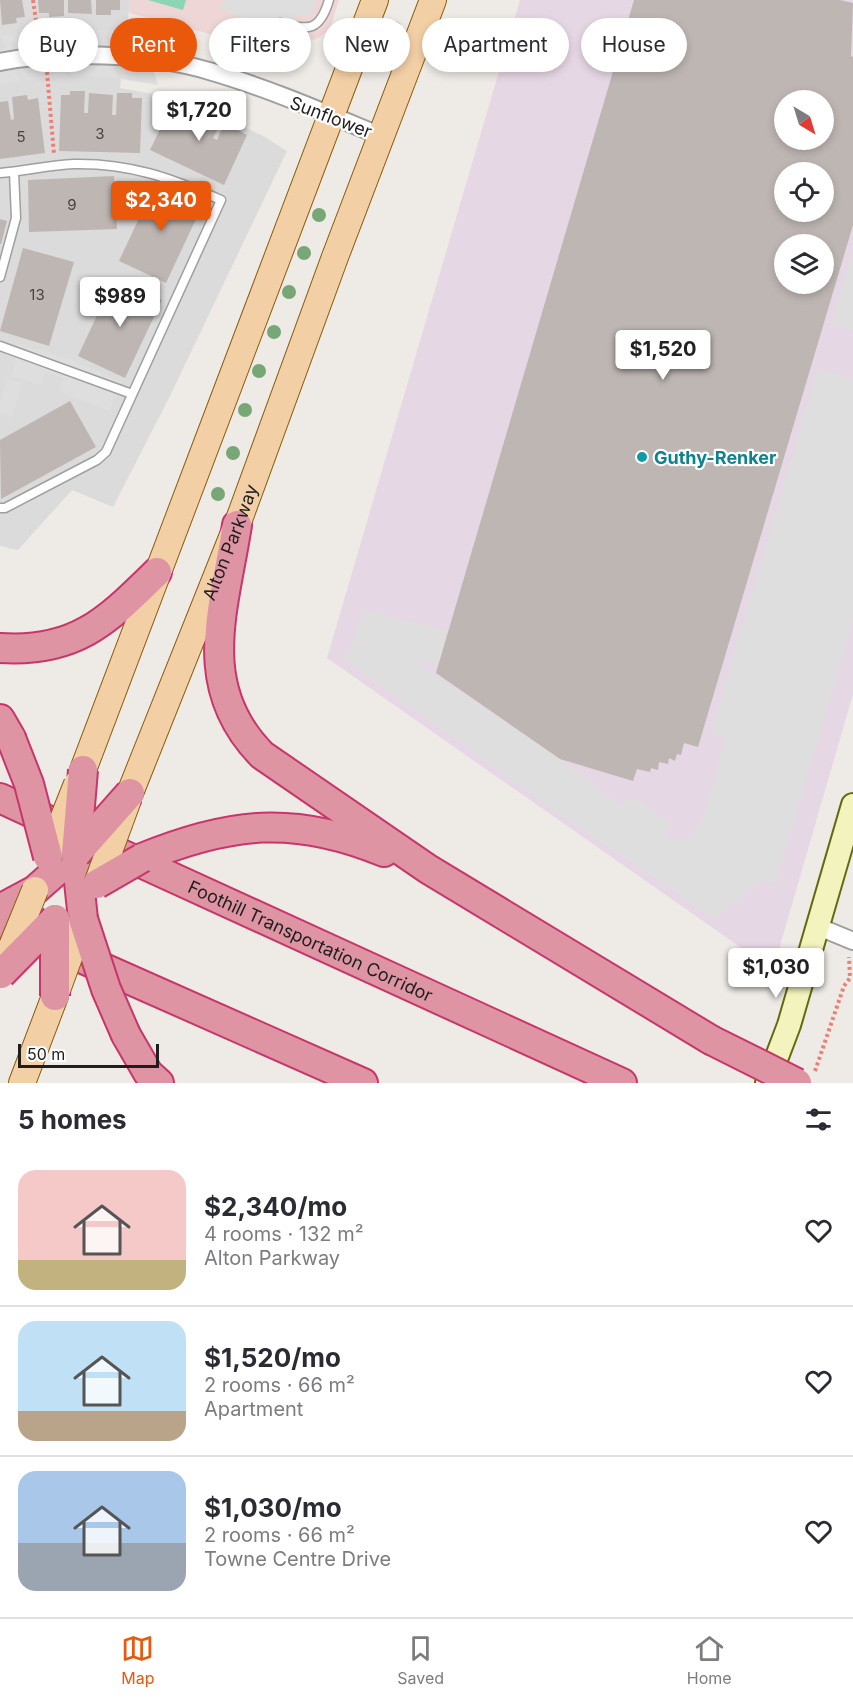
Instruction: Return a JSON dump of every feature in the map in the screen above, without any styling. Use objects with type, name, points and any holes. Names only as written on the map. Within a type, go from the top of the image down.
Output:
[{"type":"highway","points":[[237,525],[217,654],[222,689],[229,709],[250,742],[262,755],[428,870],[711,1040],[806,1078]]},
{"type":"highway","points":[[0,648],[38,648],[86,633],[111,617],[157,572]]},
{"type":"highway","points":[[6,728],[29,784],[44,874],[55,919],[55,996]]},
{"type":"highway","points":[[83,770],[76,854],[106,989],[126,1035],[148,1073],[159,1083]]},
{"type":"highway","points":[[0,909],[44,874],[76,854],[130,793]]},
{"type":"highway","name":"Foothill Transportation Corridor","points":[[0,798],[622,1083]]},
{"type":"highway","points":[[0,975],[55,919],[87,900],[142,858],[217,832],[271,826],[304,829],[357,841],[428,870]]},
{"type":"highway","points":[[0,922],[363,1083]]},
{"type":"main road","points":[[0,975],[44,874],[375,0]]},
{"type":"main road","name":"Alton Parkway","points":[[22,1083],[55,996],[87,900],[237,525],[433,0]]},
{"type":"street","name":"Sunflower","points":[[98,57],[138,59],[190,66],[332,116],[381,136]]},
{"type":"street","name":"Sunflower","points":[[0,62],[18,60]]},
{"type":"street","points":[[767,1083],[789,1025],[853,805]]},
{"type":"street","points":[[819,927],[853,941]]},
{"type":"lane","points":[[311,27],[324,15],[329,0]]},
{"type":"lane","points":[[0,173],[73,164],[121,166],[163,175],[221,200],[106,452],[97,460],[5,508],[0,508]]},
{"type":"lane","points":[[0,278],[16,218],[14,172]]},
{"type":"lane","points":[[0,346],[132,394]]},
{"type":"path","points":[[33,0],[36,18]]},
{"type":"path","points":[[45,72],[55,166]]},
{"type":"path","points":[[806,1078],[844,986],[850,978],[848,963]]},
{"type":"shaded area","points":[[0,0],[130,0],[128,18],[110,18],[110,72],[122,72],[120,88],[184,100],[263,136],[287,151],[170,396],[113,507],[72,490],[18,550],[0,546]]},
{"type":"shaded area","points":[[130,0],[339,0],[333,18],[323,18],[323,35],[311,41],[311,18],[209,18],[209,34],[197,31],[197,18],[148,18],[129,13]]},
{"type":"shaded area","points":[[224,0],[315,0],[310,17],[297,14],[296,18],[241,18],[220,8]]},
{"type":"shaded area","points":[[520,0],[853,0],[853,694],[773,970],[327,658],[499,72],[569,72],[569,18],[515,18]]},
{"type":"shaded area","points":[[98,30],[101,30],[106,42],[110,42],[110,72],[115,72],[118,78],[73,76],[70,72],[98,72]]},
{"type":"shaded area","points":[[18,34],[18,68],[12,70],[21,81],[0,85],[0,49],[7,48],[0,36]]},
{"type":"shaded area","points":[[21,72],[64,72],[66,76],[27,80]]},
{"type":"shaded area","points":[[120,72],[154,72],[158,85],[122,79]]},
{"type":"shaded area","points":[[130,177],[146,179],[143,195],[127,193]]},
{"type":"shaded area","points":[[853,251],[853,330],[831,324]]},
{"type":"shaded area","points":[[19,344],[72,360],[122,382],[109,411],[59,391],[64,378],[45,372],[41,385],[12,376]]},
{"type":"shaded area","points":[[817,369],[853,379],[853,619],[776,884],[762,880],[724,911],[717,920],[550,808],[343,658],[353,646],[362,609],[448,631],[438,665],[422,661],[419,664],[560,759],[623,807],[631,796],[672,823],[664,835],[670,840],[687,839],[701,824],[726,738],[711,733]]},
{"type":"shaded area","points":[[7,379],[22,383],[12,417],[0,414],[0,403]]},
{"type":"green space","points":[[148,0],[186,0],[183,10]]},
{"type":"building","points":[[0,0],[22,0],[25,17],[16,18],[17,23],[2,25]]},
{"type":"building","points":[[38,0],[64,0],[64,16],[49,17],[49,13],[39,13]]},
{"type":"building","points":[[68,0],[91,0],[92,14],[68,13]]},
{"type":"building","points":[[96,0],[120,0],[120,10],[111,10],[111,15],[96,15]]},
{"type":"building","name":"Guthy-Renker","points":[[634,0],[840,0],[853,3],[851,56],[853,57],[853,225],[834,289],[834,234],[774,234],[774,294],[833,294],[698,747],[684,743],[681,755],[677,754],[675,761],[669,758],[668,764],[659,762],[658,770],[651,768],[650,772],[637,769],[633,781],[560,759],[436,673],[613,72],[687,72],[687,18],[629,18]]},
{"type":"building","points":[[70,91],[85,91],[84,113],[88,113],[89,93],[113,95],[112,115],[116,115],[117,93],[132,93],[132,98],[142,98],[140,153],[59,151],[61,95],[70,95]]},
{"type":"building","points":[[27,95],[28,100],[38,98],[45,153],[0,159],[0,102],[8,101],[11,120],[14,119],[12,97]]},
{"type":"building","points":[[174,100],[182,104],[184,100],[197,106],[188,126],[192,128],[200,109],[221,121],[213,138],[217,140],[226,120],[240,127],[238,130],[247,135],[224,185],[150,150]]},
{"type":"building","points":[[114,176],[117,229],[29,232],[28,180]]},
{"type":"building","points":[[156,182],[203,204],[166,283],[119,261]]},
{"type":"building","points":[[0,219],[7,221],[1,244],[0,244]]},
{"type":"building","points":[[23,248],[74,262],[49,346],[0,331]]},
{"type":"building","points":[[115,277],[162,300],[125,378],[78,356]]},
{"type":"building","points":[[70,401],[96,447],[1,499],[0,440]]},
{"type":"place","name":"Guthy-Renker","points":[[642,457]]}]
